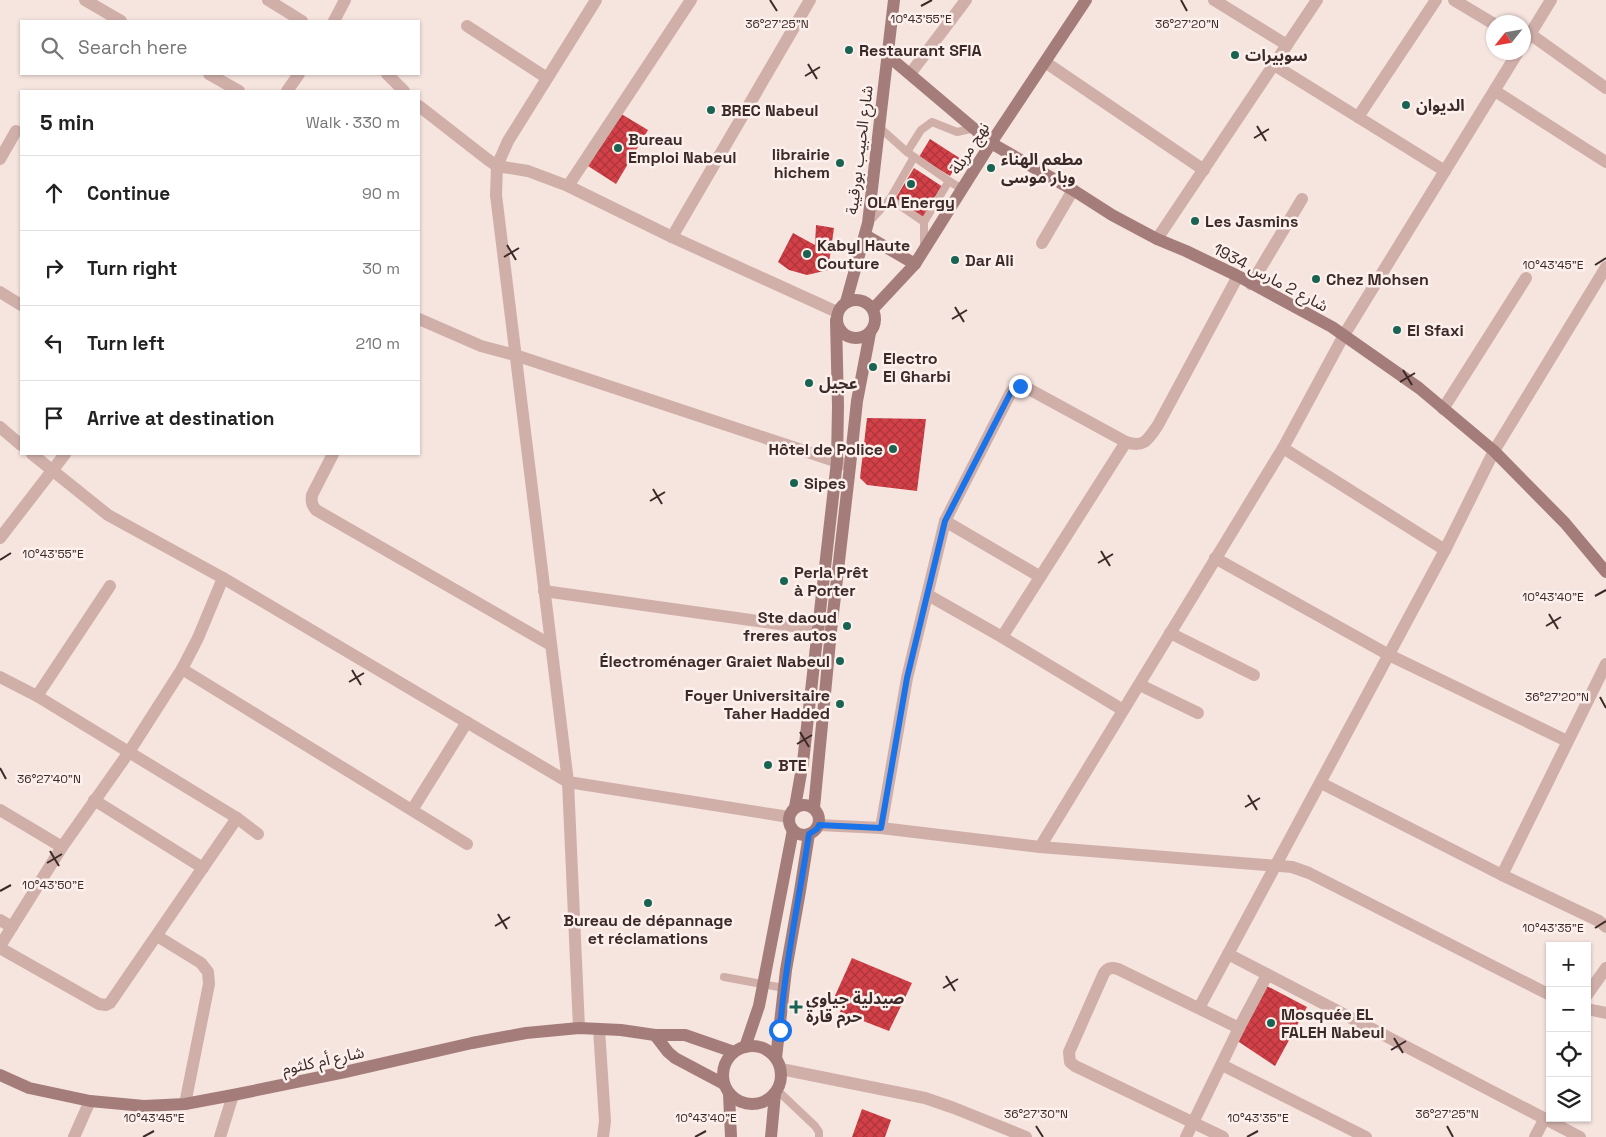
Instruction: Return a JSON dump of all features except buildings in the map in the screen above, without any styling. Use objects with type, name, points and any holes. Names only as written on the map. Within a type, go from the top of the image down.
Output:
[{"type":"main road","name":"شارع الحبيب بورقيبة","points":[[846,302],[866,229],[894,0]]},
{"type":"main road","name":"نهج مربلة","points":[[873,309],[915,264],[991,143],[1086,0]]},
{"type":"main road","name":"شارع 2 مارس 1934","points":[[887,55],[991,143],[1156,239],[1238,276],[1344,335],[1419,388],[1494,451],[1565,523],[1606,572]]},
{"type":"main road","points":[[866,229],[915,264]]},
{"type":"main road","points":[[792,812],[801,805],[808,805],[814,808],[819,815],[817,829],[803,835],[793,830],[789,822],[803,762],[825,630],[850,466],[858,401],[870,333],[876,317],[873,309],[863,301],[852,300],[846,302],[837,316],[837,461],[825,630],[814,808]]},
{"type":"main road","points":[[837,316],[838,327],[849,337],[864,337],[870,333]]},
{"type":"main road","points":[[731,1137],[726,1089],[722,1072],[726,1061],[739,1049],[759,1006],[793,830]]},
{"type":"main road","points":[[771,1137],[776,1092],[781,1080],[778,1063],[784,988],[809,834]]},
{"type":"main road","name":"شارع أم كلثوم","points":[[0,1076],[29,1088],[90,1101],[144,1106],[185,1104],[233,1095],[526,1033],[579,1028],[620,1030],[655,1035],[685,1035],[739,1049]]},
{"type":"main road","points":[[655,1035],[675,1058],[726,1089],[737,1101],[757,1104],[767,1101],[776,1092]]},
{"type":"main road","points":[[739,1049],[751,1045],[761,1047],[769,1051],[778,1063]]},
{"type":"street","points":[[85,0],[119,20]]},
{"type":"street","points":[[268,0],[300,20]]},
{"type":"street","points":[[335,20],[345,0]]},
{"type":"street","points":[[579,1028],[568,782],[496,195],[497,166],[508,141],[596,0]]},
{"type":"street","points":[[568,186],[691,0]]},
{"type":"street","points":[[672,236],[810,0]]},
{"type":"street","points":[[910,74],[966,0]]},
{"type":"street","points":[[1214,0],[1287,45]]},
{"type":"street","points":[[1156,239],[1317,0]]},
{"type":"street","points":[[1358,117],[1436,0]]},
{"type":"street","points":[[1454,0],[1486,19]]},
{"type":"street","points":[[1531,32],[1551,0]]},
{"type":"street","points":[[467,26],[547,78]]},
{"type":"street","points":[[1531,47],[1606,88]]},
{"type":"street","points":[[1040,847],[1283,448],[1344,335],[1514,60]]},
{"type":"street","points":[[1045,62],[1204,170]]},
{"type":"street","points":[[1274,64],[1445,171]]},
{"type":"street","points":[[211,75],[236,90]]},
{"type":"street","points":[[288,90],[298,75]]},
{"type":"street","points":[[388,75],[403,90]]},
{"type":"street","points":[[1495,91],[1606,162]]},
{"type":"street","points":[[420,107],[497,166],[528,171],[568,186],[837,316]]},
{"type":"street","points":[[0,159],[16,131]]},
{"type":"street","points":[[1042,243],[1073,190]]},
{"type":"street","points":[[1251,284],[1302,199]]},
{"type":"street","points":[[1200,1008],[1445,550],[1494,451],[1606,267]]},
{"type":"street","points":[[881,828],[907,678],[945,521],[1011,392],[1020,386],[1027,388],[1126,442],[1136,445],[1141,444],[1150,438],[1158,426],[1238,276]]},
{"type":"street","points":[[1443,409],[1526,278]]},
{"type":"street","points":[[0,292],[20,304]]},
{"type":"street","points":[[420,319],[482,346],[515,355],[850,466]]},
{"type":"street","points":[[0,427],[20,444]]},
{"type":"street","points":[[1002,637],[1039,576],[1126,442]]},
{"type":"street","points":[[1283,448],[1445,550]]},
{"type":"street","points":[[33,455],[108,515],[222,578],[568,782],[792,812]]},
{"type":"street","points":[[0,538],[64,455]]},
{"type":"street","points":[[332,455],[312,495],[312,506],[316,510],[551,645]]},
{"type":"street","points":[[945,521],[1039,576]]},
{"type":"street","points":[[1215,558],[1389,655],[1567,741]]},
{"type":"street","points":[[222,578],[198,638],[182,669],[128,752],[62,847],[0,947],[99,1004],[106,1005],[110,1003],[237,818]]},
{"type":"street","points":[[36,696],[110,586]]},
{"type":"street","points":[[544,591],[825,630]]},
{"type":"street","points":[[928,595],[1124,710]]},
{"type":"street","points":[[1170,633],[1254,675]]},
{"type":"street","points":[[1502,875],[1606,664]]},
{"type":"street","points":[[182,669],[467,844]]},
{"type":"street","points":[[0,677],[36,696],[237,818],[258,834]]},
{"type":"street","points":[[1140,685],[1198,713]]},
{"type":"street","points":[[412,810],[467,722]]},
{"type":"street","points":[[1321,783],[1502,875],[1599,921],[1606,927]]},
{"type":"street","points":[[94,800],[203,868]]},
{"type":"street","points":[[0,810],[62,847]]},
{"type":"street","points":[[819,825],[881,828],[1040,847],[1292,867],[1309,873],[1546,992]]},
{"type":"street","points":[[0,920],[12,927]]},
{"type":"street","points":[[157,936],[201,963],[208,972],[209,984],[185,1104]]},
{"type":"street","points":[[1228,954],[1580,1137]]},
{"type":"street","points":[[1223,1137],[1075,1066],[1070,1062],[1069,1052],[1104,973],[1107,969],[1112,968],[1118,968],[1239,1028]]},
{"type":"street","points":[[1591,989],[1606,968]]},
{"type":"street","points":[[1186,1137],[1267,975]]},
{"type":"street","points":[[1591,1010],[1606,1013]]},
{"type":"street","points":[[599,1029],[605,1121],[603,1137]]},
{"type":"street","points":[[778,1063],[925,1098],[954,1108],[1002,1132],[1026,1137]]},
{"type":"street","points":[[1222,1065],[1366,1137]]},
{"type":"street","points":[[220,1137],[233,1095]]},
{"type":"street","points":[[74,1137],[90,1101]]},
{"type":"street","points":[[1535,1137],[1545,1118]]},
{"type":"lane","points":[[907,152],[921,130],[932,122],[957,132],[975,128]]},
{"type":"lane","points":[[878,127],[907,152],[962,189]]},
{"type":"lane","points":[[866,229],[890,199],[914,157]]},
{"type":"lane","points":[[924,249],[924,222],[949,181]]},
{"type":"lane","points":[[890,199],[924,222]]},
{"type":"lane","points":[[724,977],[784,988]]},
{"type":"lane","points":[[776,1092],[816,1126],[819,1137]]},
{"type":"place","name":"Restaurant SFIA","points":[[849,50]]},
{"type":"place","name":"سوبيرات","points":[[1235,55]]},
{"type":"place","name":"الديوان","points":[[1406,105]]},
{"type":"place","name":"BREC Nabeul","points":[[711,110]]},
{"type":"place","name":"Bureau Emploi Nabeul","points":[[618,148]]},
{"type":"place","name":"librairie hichem","points":[[840,163]]},
{"type":"place","name":"مطعم الهناء وبار موسى","points":[[991,168]]},
{"type":"place","name":"OLA Energy","points":[[911,184]]},
{"type":"place","name":"Les Jasmins","points":[[1195,221]]},
{"type":"place","name":"Kabyl Haute Couture","points":[[807,254]]},
{"type":"place","name":"Dar Ali","points":[[955,260]]},
{"type":"place","name":"Chez Mohsen","points":[[1316,279]]},
{"type":"place","name":"El Sfaxi","points":[[1397,330]]},
{"type":"place","name":"Electro El Gharbi","points":[[873,367]]},
{"type":"place","name":"عجيل","points":[[809,383]]},
{"type":"place","name":"Hôtel de Police","points":[[893,449]]},
{"type":"place","name":"Sipes","points":[[794,483]]},
{"type":"place","name":"Perla Prêt à Porter","points":[[784,581]]},
{"type":"place","name":"Ste daoud freres autos","points":[[847,626]]},
{"type":"place","name":"Électroménager Graiet Nabeul","points":[[840,661]]},
{"type":"place","name":"Foyer Universitaire Taher Hadded","points":[[840,704]]},
{"type":"place","name":"BTE","points":[[768,765]]},
{"type":"place","name":"Bureau de dépannage et réclamations","points":[[648,903]]},
{"type":"place","name":"صيدلية جياوي حرم قارة","points":[[796,1007]]},
{"type":"place","name":"Mosquée EL FALEH Nabeul","points":[[1271,1023]]},
{"type":"route","points":[[780,1030],[786,970],[809,834],[817,829],[819,825],[881,828],[907,678],[945,521],[1011,392],[1020,386]]}]
